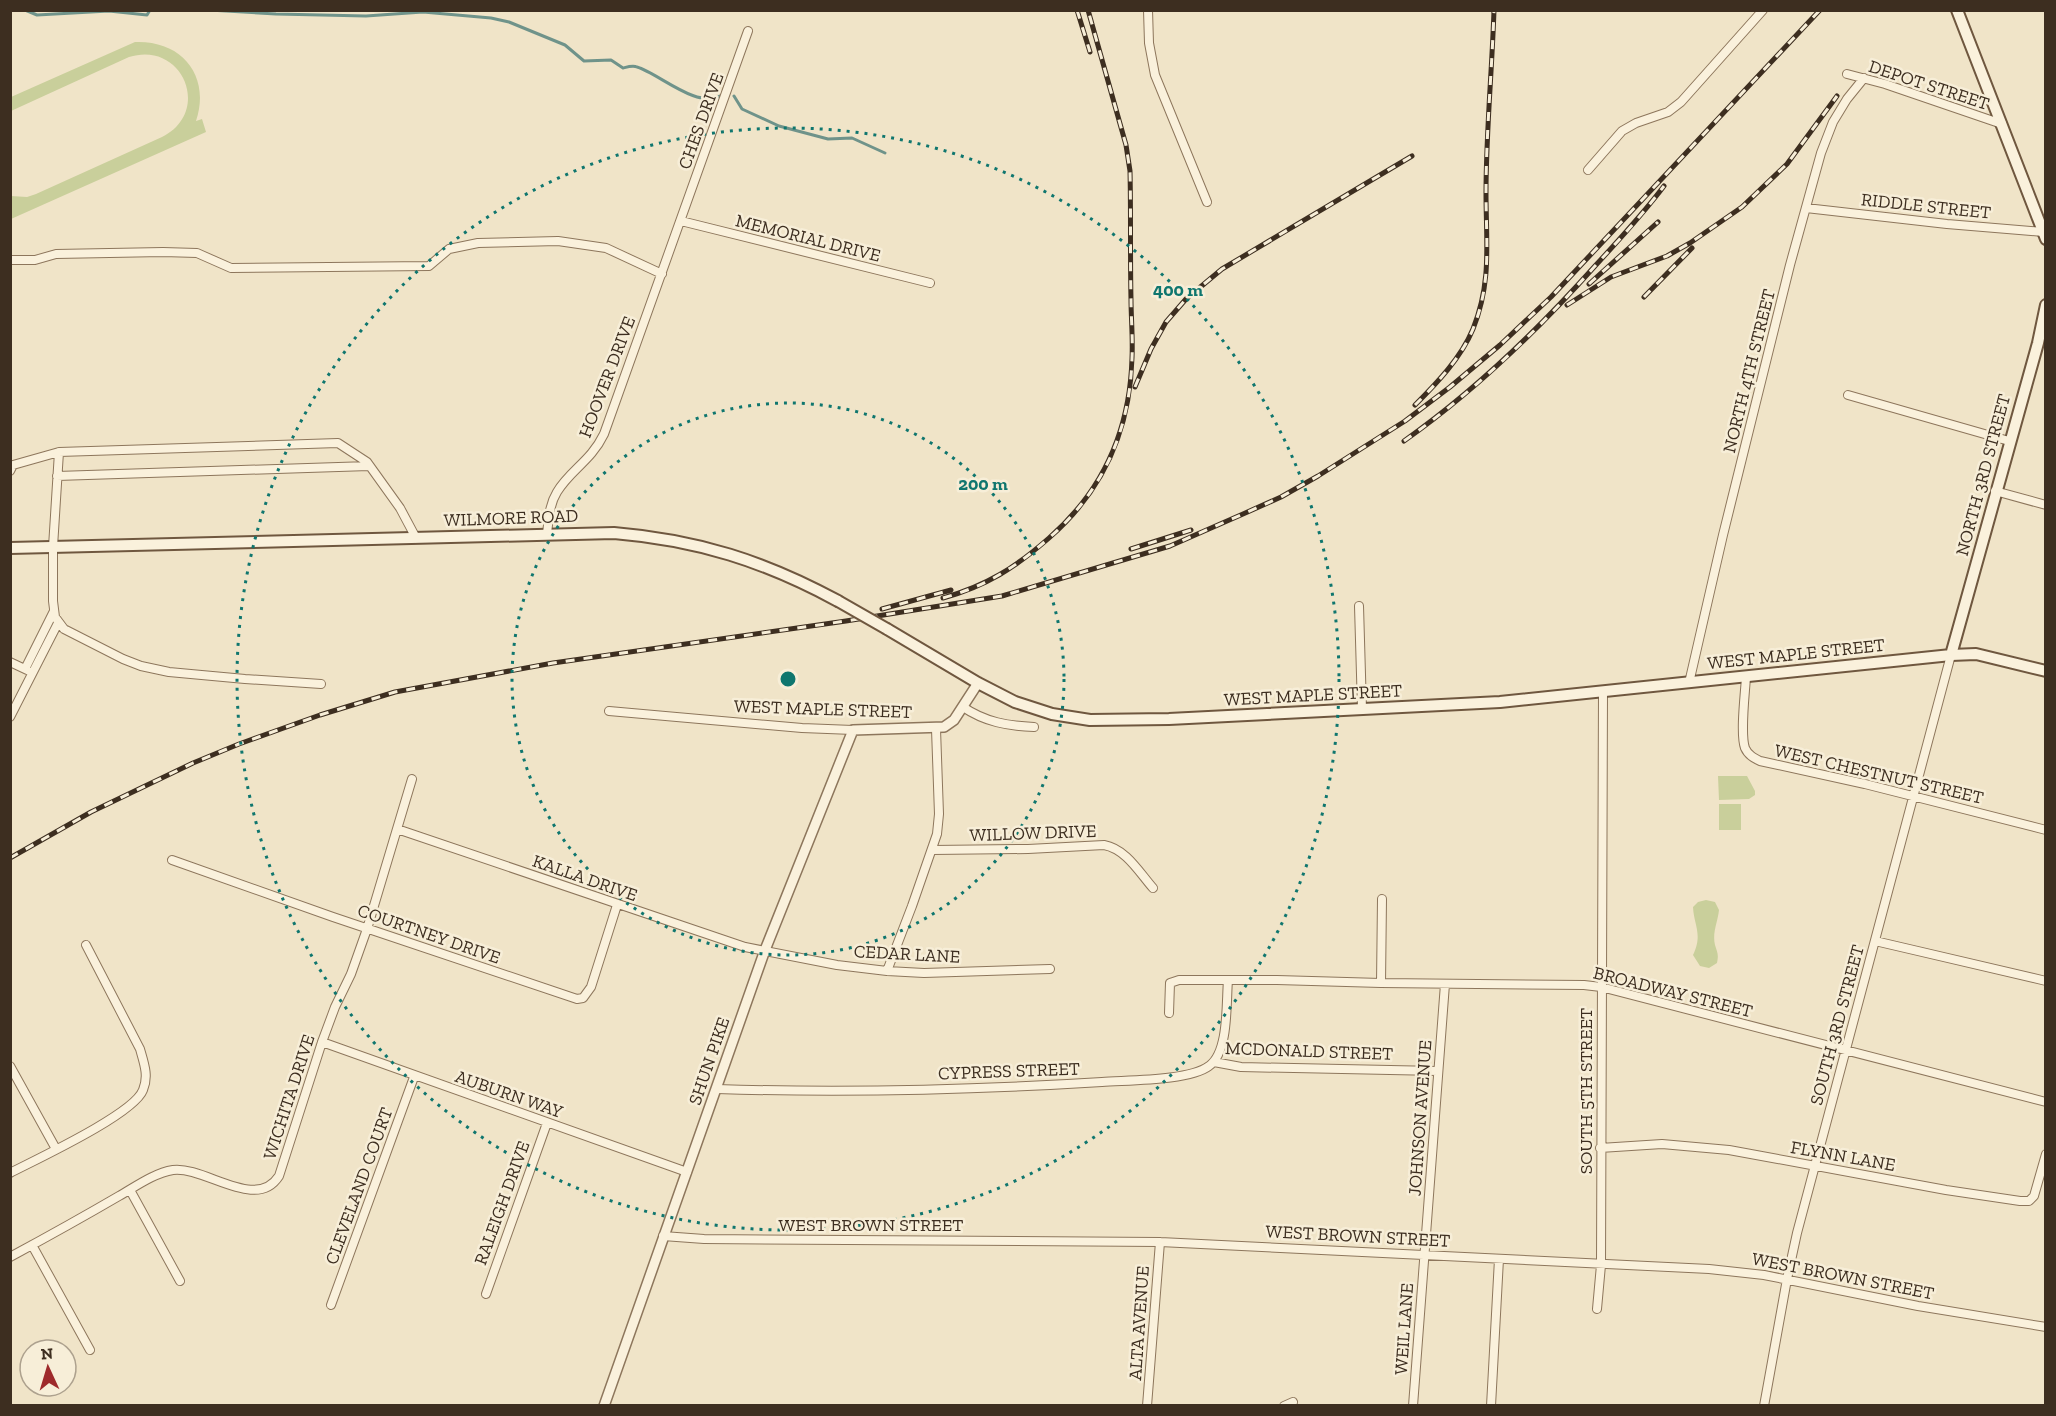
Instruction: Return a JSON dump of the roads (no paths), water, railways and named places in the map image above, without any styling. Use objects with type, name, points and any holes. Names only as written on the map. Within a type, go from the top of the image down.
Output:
[{"type":"main road","points":[[1957,10],[2044,235]]},
{"type":"main road","name":"NORTH 3RD STREET","points":[[1951,655],[2009,441],[2042,345],[2046,305]]},
{"type":"main road","name":"WILMORE ROAD","points":[[10,548],[547,533],[614,533],[687,542],[771,568],[838,601],[978,683]]},
{"type":"main road","name":"WEST MAPLE STREET","points":[[978,683],[1033,709],[1062,716],[1090,720],[1159,720],[1500,702],[1951,655],[1976,654],[2046,671]]},
{"type":"street","points":[[1148,10],[1152,64],[1207,202]]},
{"type":"street","points":[[1588,170],[1622,131],[1668,111],[1681,102],[1762,10]]},
{"type":"street","name":"CHES DRIVE","points":[[681,221],[748,31]]},
{"type":"street","name":"DEPOT STREET","points":[[1847,74],[2002,124]]},
{"type":"street","name":"NORTH 4TH STREET","points":[[1689,683],[1790,264],[1821,153],[1833,122],[1863,78]]},
{"type":"street","name":"RIDDLE STREET","points":[[1806,208],[2044,235]]},
{"type":"street","name":"HOOVER DRIVE","points":[[547,533],[550,509],[555,495],[592,454],[604,434],[681,221]]},
{"type":"street","name":"MEMORIAL DRIVE","points":[[681,221],[930,283]]},
{"type":"street","points":[[10,260],[35,260],[56,254],[163,252],[197,253],[231,268],[429,266],[448,249],[478,243],[558,241],[606,248],[662,274]]},
{"type":"street","points":[[1848,395],[2009,441]]},
{"type":"street","points":[[10,471],[13,465],[59,452],[338,443],[369,466],[400,508],[416,538]]},
{"type":"street","points":[[59,452],[53,547],[54,611],[58,623],[70,634],[141,666],[169,672],[321,684]]},
{"type":"street","points":[[57,476],[369,466]]},
{"type":"street","points":[[1995,491],[2046,505]]},
{"type":"street","points":[[1359,606],[1362,710]]},
{"type":"street","points":[[25,669],[54,611]]},
{"type":"street","points":[[10,717],[58,623]]},
{"type":"street","name":"SOUTH 3RD STREET","points":[[1764,1406],[1787,1280],[1815,1166],[1951,655]]},
{"type":"street","points":[[10,662],[34,673]]},
{"type":"street","name":"WEST CHESTNUT STREET","points":[[1746,677],[1744,736],[1746,749],[1750,755],[1766,763],[1865,783],[2046,830]]},
{"type":"street","name":"WEST MAPLE STREET","points":[[609,711],[802,728],[936,729],[949,724],[978,683]]},
{"type":"street","name":"SOUTH 5TH STREET","points":[[1597,1309],[1601,1265],[1603,692]]},
{"type":"street","points":[[963,706],[984,719],[996,723],[1034,727]]},
{"type":"street","points":[[887,971],[937,834],[939,814],[936,729]]},
{"type":"street","name":"SHUN PIKE","points":[[604,1406],[765,950],[853,730]]},
{"type":"street","name":"WICHITA DRIVE","points":[[10,1257],[161,1174],[181,1170],[251,1190],[268,1188],[274,1184],[279,1176],[322,1042],[367,929],[412,779]]},
{"type":"street","name":"KALLA DRIVE","points":[[397,829],[617,905],[745,947],[765,950]]},
{"type":"street","name":"WILLOW DRIVE","points":[[932,850],[1104,845],[1123,853],[1153,888]]},
{"type":"street","name":"COURTNEY DRIVE","points":[[172,860],[367,929],[577,999],[583,998],[591,987],[617,905]]},
{"type":"street","points":[[1381,983],[1382,899]]},
{"type":"street","points":[[1875,941],[2046,981]]},
{"type":"street","points":[[10,1173],[128,1108],[140,1097],[146,1081],[140,1049],[86,945]]},
{"type":"street","name":"CEDAR LANE","points":[[765,950],[837,965],[887,971],[924,973],[1050,969]]},
{"type":"street","name":"BROADWAY STREET","points":[[1168,1013],[1170,983],[1179,980],[1560,984],[1601,987],[2046,1102]]},
{"type":"street","points":[[1214,1062],[1223,1045],[1228,980]]},
{"type":"street","name":"JOHNSON AVENUE","points":[[1425,1255],[1445,984]]},
{"type":"street","name":"AUBURN WAY","points":[[322,1042],[414,1077],[687,1172]]},
{"type":"street","name":"CYPRESS STREET","points":[[717,1089],[914,1090],[1049,1086],[1170,1077],[1207,1068],[1214,1062]]},
{"type":"street","name":"MCDONALD STREET","points":[[1214,1062],[1241,1067],[1438,1071]]},
{"type":"street","points":[[10,1066],[56,1149]]},
{"type":"street","name":"CLEVELAND COURT","points":[[331,1305],[414,1077]]},
{"type":"street","name":"RALEIGH DRIVE","points":[[486,1294],[547,1123]]},
{"type":"street","name":"FLYNN LANE","points":[[1600,1148],[1662,1144],[1729,1150],[1946,1190],[2020,1201],[2029,1201],[2034,1196],[2046,1154]]},
{"type":"street","points":[[130,1190],[180,1281]]},
{"type":"street","name":"WEST BROWN STREET","points":[[663,1236],[704,1239],[1160,1242],[1746,1272],[1918,1306],[2046,1327]]},
{"type":"street","name":"ALTA AVENUE","points":[[1148,1406],[1160,1242]]},
{"type":"street","points":[[32,1245],[90,1350]]},
{"type":"street","name":"WEIL LANE","points":[[1413,1406],[1425,1255]]},
{"type":"street","points":[[1491,1406],[1499,1259]]},
{"type":"street","points":[[1284,1406],[1293,1402]]},
{"type":"waterway","points":[[25,10],[37,15],[109,11],[147,15],[150,10]]},
{"type":"waterway","points":[[209,10],[366,16],[423,12],[491,18],[509,22],[565,45],[584,61],[611,60],[623,68],[634,66],[646,71],[700,98],[711,99],[720,96]]},
{"type":"waterway","points":[[734,96],[742,109],[779,126],[828,139],[852,138],[885,153]]},
{"type":"railway","points":[[1077,10],[1090,52]]},
{"type":"railway","points":[[943,598],[973,588],[1012,567],[1049,538],[1068,519],[1099,479],[1110,457],[1126,410],[1132,351],[1130,171],[1126,145],[1088,10]]},
{"type":"railway","points":[[1415,405],[1440,379],[1462,350],[1473,329],[1483,295],[1487,262],[1486,170],[1494,10]]},
{"type":"railway","points":[[10,858],[91,812],[193,763],[320,715],[395,692],[553,663],[1002,596],[1170,546],[1281,497],[1405,421],[1500,345],[1551,297],[1820,10]]},
{"type":"railway","points":[[1567,305],[1611,277],[1667,256],[1742,207],[1787,164],[1837,96]]},
{"type":"railway","points":[[1135,387],[1151,349],[1166,322],[1186,299],[1222,269],[1412,156]]},
{"type":"railway","points":[[1404,441],[1456,402],[1528,337],[1622,237],[1664,186]]},
{"type":"railway","points":[[1589,284],[1658,222]]},
{"type":"railway","points":[[1644,297],[1692,248]]},
{"type":"railway","points":[[1131,549],[1191,530]]},
{"type":"railway","points":[[882,609],[951,590]]}]
